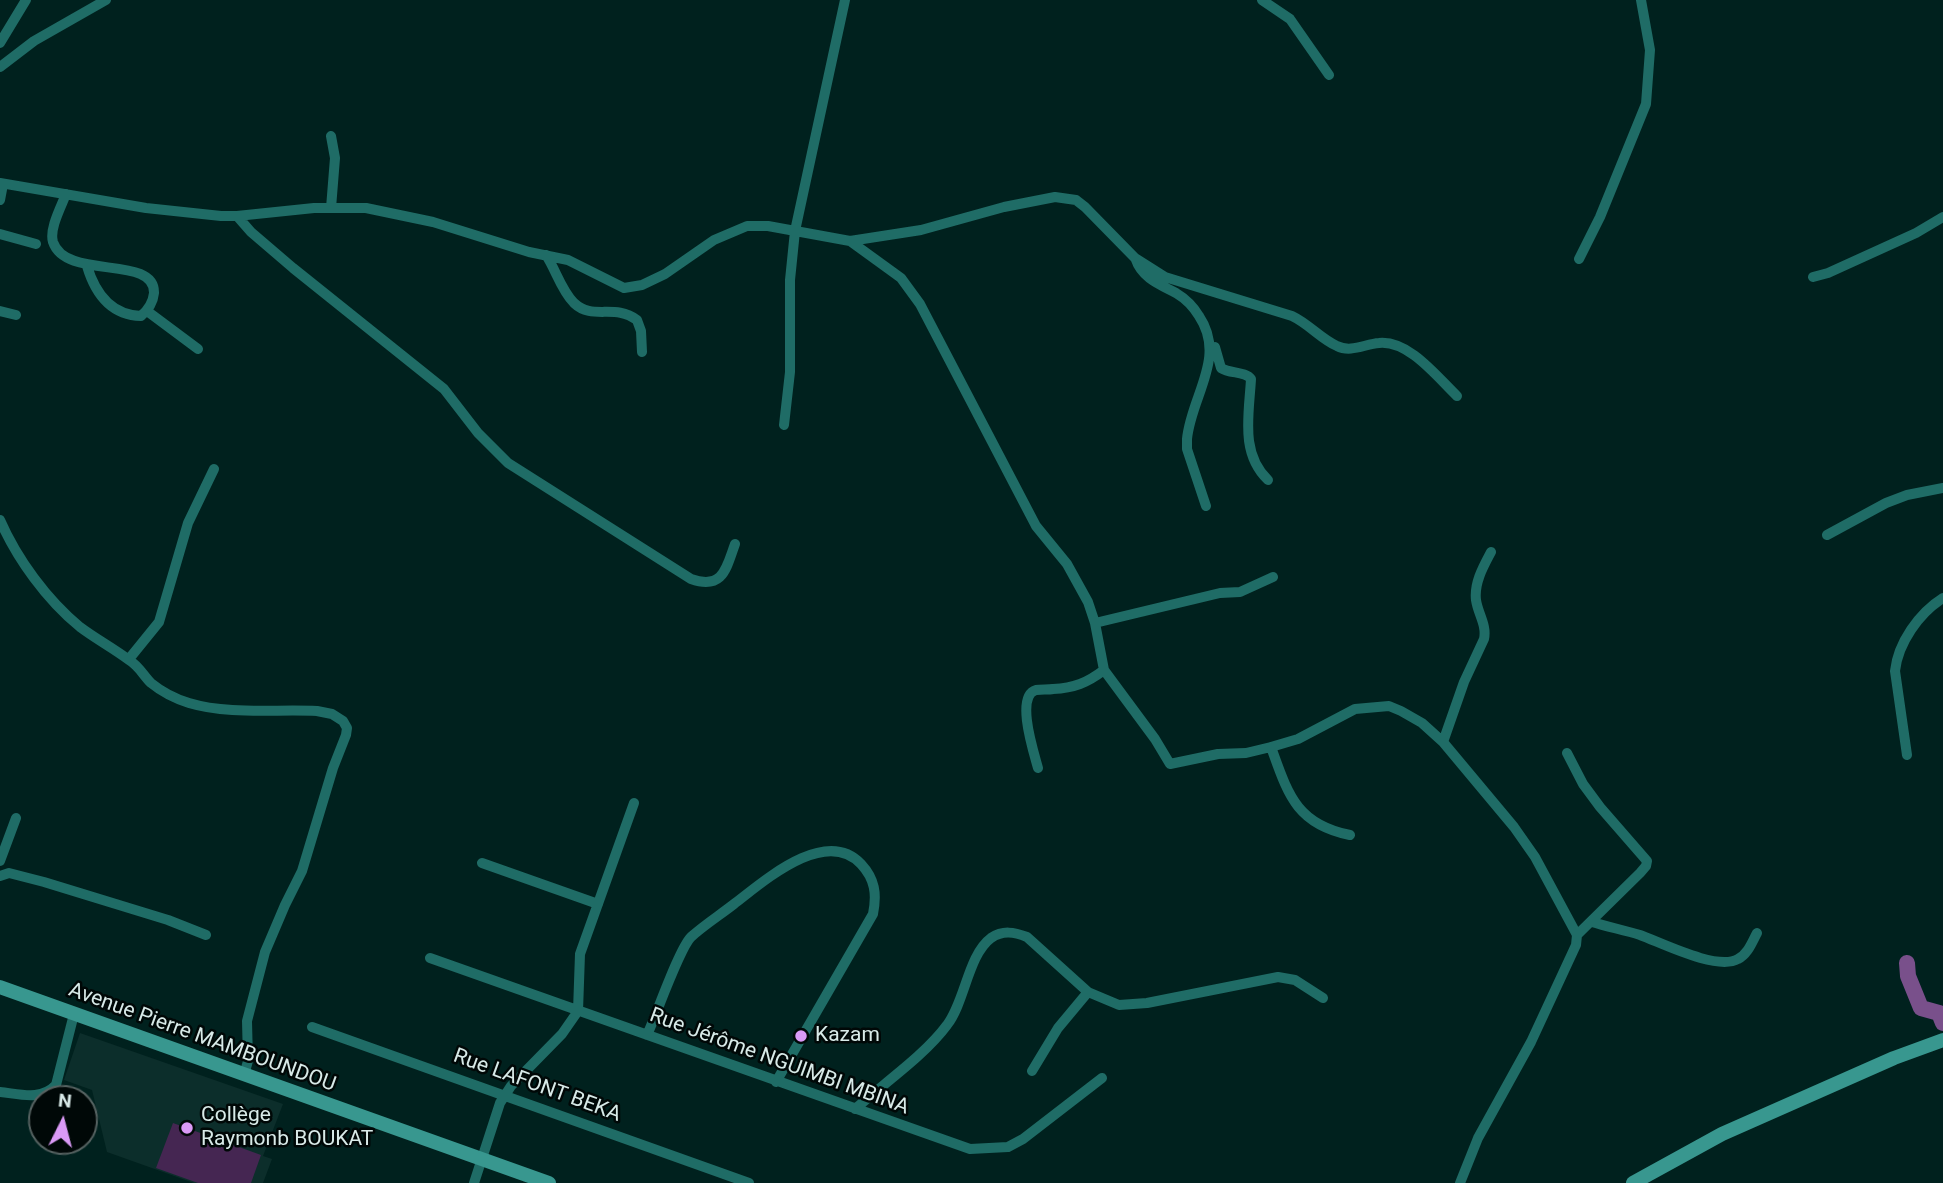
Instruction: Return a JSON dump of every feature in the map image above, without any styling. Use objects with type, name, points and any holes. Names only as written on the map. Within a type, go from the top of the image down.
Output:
[{"type":"street","points":[[0,43],[26,0]]},
{"type":"street","points":[[0,67],[34,41],[106,0]]},
{"type":"street","points":[[784,425],[790,372],[790,280],[795,231],[845,0]]},
{"type":"street","points":[[1579,259],[1600,217],[1646,104],[1650,50],[1641,0]]},
{"type":"street","points":[[1270,2],[1290,19],[1329,75]]},
{"type":"street","points":[[331,136],[335,158],[331,208]]},
{"type":"street","points":[[0,200],[2,184],[146,208],[237,216],[331,208],[366,208],[409,217],[578,264],[618,286],[633,288],[664,274],[715,240],[747,226],[759,225],[850,241],[921,230],[1004,207],[1055,197],[1076,200],[1135,258],[1175,281],[1292,316],[1307,323],[1337,347],[1355,348],[1379,343],[1397,345],[1419,360],[1457,396]]},
{"type":"street","points":[[66,194],[52,240],[63,253],[87,266],[131,271],[150,281],[154,290],[147,311],[141,316],[124,314],[104,302],[95,289],[87,266]]},
{"type":"street","points":[[237,216],[251,232],[293,268],[444,389],[492,450],[525,475],[601,520],[691,579],[712,583],[720,577],[735,544]]},
{"type":"street","points":[[1813,277],[1828,273],[1916,233],[1943,217]]},
{"type":"street","points":[[0,234],[36,244]]},
{"type":"street","points":[[850,241],[894,272],[910,288],[1037,526],[1067,564],[1088,602],[1104,670],[1170,764],[1271,747],[1298,738],[1343,714],[1367,707],[1389,706],[1401,710],[1422,723],[1443,742],[1514,827],[1535,857],[1577,935]]},
{"type":"street","points":[[546,255],[562,288],[579,307],[593,313],[610,310],[637,320],[641,331],[642,352]]},
{"type":"street","points":[[1135,258],[1139,269],[1149,278],[1184,297],[1195,308],[1208,330],[1211,344],[1207,376],[1187,439],[1187,449],[1206,506]]},
{"type":"street","points":[[0,311],[16,315]]},
{"type":"street","points":[[147,311],[198,349]]},
{"type":"street","points":[[1211,344],[1214,345],[1221,368],[1251,379],[1248,428],[1251,454],[1268,481]]},
{"type":"street","points":[[129,659],[159,622],[188,523],[214,469]]},
{"type":"street","points":[[1827,535],[1886,503],[1907,495],[1943,488]]},
{"type":"street","points":[[0,520],[24,562],[65,612],[101,642],[140,668],[150,682],[175,698],[188,703],[226,709],[317,710],[332,714],[343,721],[346,735],[332,768],[300,877],[265,952],[247,1021],[248,1061],[244,1075]]},
{"type":"street","points":[[1443,742],[1464,682],[1486,632],[1476,601],[1476,592],[1479,577],[1491,552]]},
{"type":"street","points":[[1095,623],[1220,593],[1240,592],[1273,577]]},
{"type":"street","points":[[1907,755],[1895,671],[1896,660],[1914,625],[1943,598]]},
{"type":"street","points":[[1038,768],[1029,735],[1026,710],[1028,696],[1034,690],[1081,686],[1104,670]]},
{"type":"street","points":[[1271,747],[1289,794],[1300,810],[1329,831],[1350,835]]},
{"type":"street","points":[[1460,1183],[1478,1138],[1531,1042],[1574,950],[1577,935],[1640,873],[1647,861],[1600,807],[1583,784],[1567,753]]},
{"type":"street","points":[[474,1183],[499,1103],[562,1034],[578,1011],[580,954],[634,803]]},
{"type":"street","points":[[0,860],[16,818]]},
{"type":"street","points":[[647,1035],[689,939],[802,857],[820,852],[839,852],[857,860],[869,873],[874,887],[873,914],[776,1082]]},
{"type":"street","points":[[482,863],[598,904]]},
{"type":"street","points":[[0,876],[9,873],[44,882],[168,920],[206,935]]},
{"type":"street","points":[[1592,922],[1638,934],[1709,960],[1726,962],[1737,960],[1746,953],[1757,933]]},
{"type":"street","points":[[855,1109],[947,1026],[959,1005],[982,947],[1001,933],[1015,932],[1027,937],[1088,992],[1109,1003],[1133,1005],[1282,977],[1295,980],[1324,998]]},
{"type":"street","name":"Rue Jérôme NGUIMBI MBINA","points":[[430,958],[962,1147],[1009,1147],[1102,1078]]},
{"type":"street","name":"Avenue Pierre MAMBOUNDOU","points":[[0,988],[549,1183]]},
{"type":"street","points":[[1032,1071],[1058,1028],[1088,992]]},
{"type":"street","points":[[0,1091],[37,1096],[49,1093],[56,1085],[74,1014]]},
{"type":"street","name":"Rue LAFONT BEKA","points":[[312,1027],[749,1183]]},
{"type":"street","points":[[1633,1183],[1722,1134],[1894,1058],[1943,1040]]},
{"type":"shaded area","name":"Collège Raymonb BOUKAT","points":[[80,1033],[283,1104],[263,1156],[272,1159],[263,1183],[194,1183],[107,1152],[98,1115],[98,1085],[78,1085],[64,1080]]},
{"type":"shaded area","points":[[173,1123],[261,1155],[251,1183],[198,1183],[156,1168]]},
{"type":"waterway","points":[[1907,963],[1908,976],[1921,1008],[1939,1013],[1943,1023]]},
{"type":"place","name":"Kazam","points":[[801,1036]]},
{"type":"place","name":"Collège Raymonb BOUKAT","points":[[187,1128]]}]
